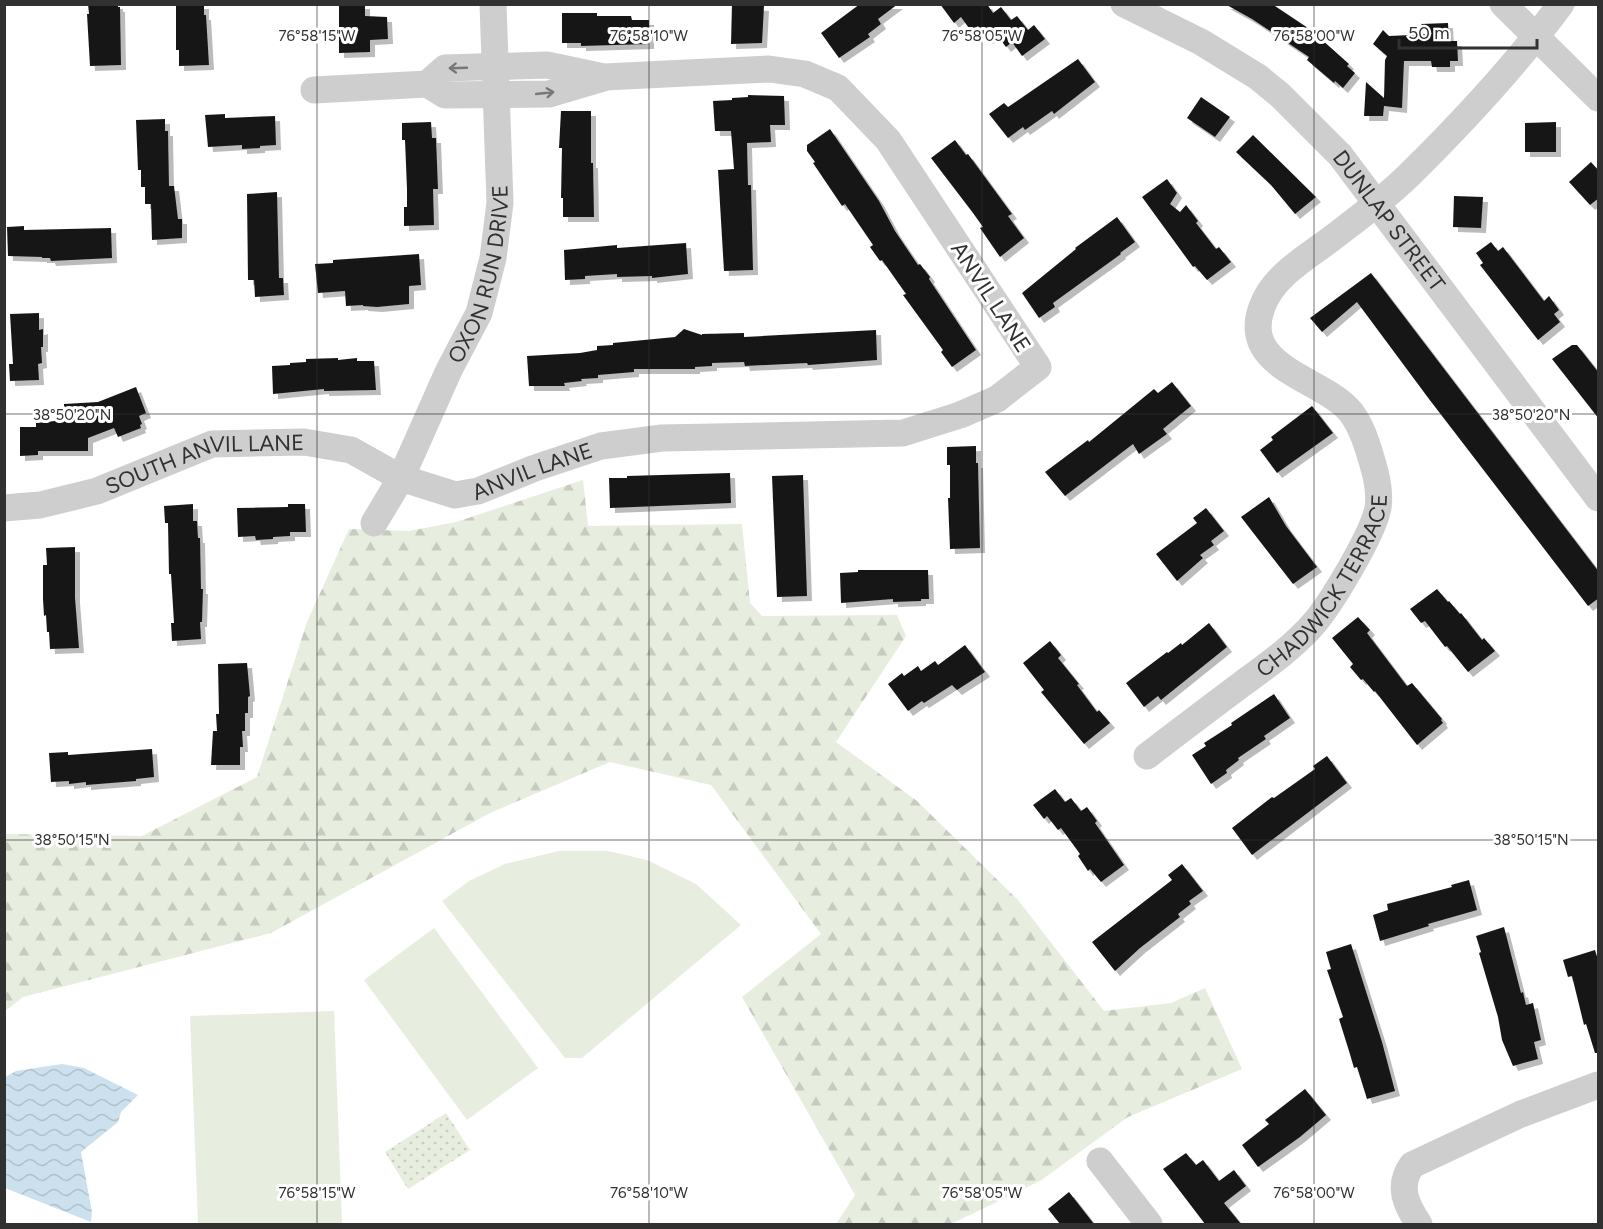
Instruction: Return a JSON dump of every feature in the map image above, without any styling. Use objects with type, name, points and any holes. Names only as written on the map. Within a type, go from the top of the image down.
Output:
[{"type":"street","name":"OXON RUN DRIVE","points":[[374,523],[401,478],[449,370],[479,313],[493,258],[500,203],[493,4]]},
{"type":"street","name":"DUNLAP STREET","points":[[1124,4],[1201,42],[1258,77],[1281,96],[1340,155],[1599,498]]},
{"type":"street","points":[[1503,4],[1599,98]]},
{"type":"street","name":"CHADWICK TERRACE","points":[[1147,756],[1288,650],[1316,621],[1345,577],[1373,523],[1378,507],[1373,463],[1365,440],[1347,408],[1327,393],[1278,365],[1264,344],[1258,328],[1262,307],[1274,286],[1289,271],[1378,203],[1454,129],[1537,36],[1561,4]]},
{"type":"street","name":"ANVIL LANE","points":[[401,478],[455,495],[478,491],[535,468],[601,446],[662,438],[903,433],[960,416],[997,399],[1038,367],[888,140],[837,88],[805,74],[769,69],[604,77],[547,65],[445,68],[426,84]]},
{"type":"street","points":[[314,90],[426,84],[445,95],[549,94],[604,77]]},
{"type":"street","name":"SOUTH ANVIL LANE","points":[[4,508],[40,505],[97,491],[212,444],[304,442],[351,450],[401,478]]},
{"type":"street","points":[[1419,1224],[1408,1208],[1403,1192],[1408,1170],[1412,1165],[1521,1114],[1599,1085]]},
{"type":"street","points":[[1100,1161],[1149,1224]]},
{"type":"green space","points":[[583,480],[588,526],[742,524],[750,603],[762,616],[897,615],[906,636],[836,742],[917,801],[1018,900],[1104,1011],[1171,1003],[1205,988],[1242,1069],[1128,1117],[1040,1181],[951,1224],[836,1224],[855,1195],[742,997],[821,934],[711,785],[610,762],[490,813],[271,933],[23,997],[5,1011],[5,834],[142,836],[257,777],[307,622],[349,529],[409,531],[456,522]]},
{"type":"green space","points":[[559,851],[608,851],[647,860],[696,884],[741,925],[582,1058],[565,1058],[442,901],[469,881],[505,864]]},
{"type":"green space","points":[[434,928],[538,1068],[467,1120],[364,980]]},
{"type":"green space","points":[[334,1011],[342,1224],[198,1224],[190,1016]]},
{"type":"green space","points":[[446,1113],[470,1150],[408,1189],[385,1152]]},
{"type":"water","points":[[62,1064],[84,1068],[138,1095],[121,1112],[118,1122],[81,1152],[92,1212],[91,1222],[5,1188],[5,1077],[16,1071]]},
{"type":"building","points":[[88,4],[118,4],[120,7],[121,65],[90,66]]},
{"type":"building","points":[[176,4],[204,4],[209,65],[179,66],[179,50],[176,50]]},
{"type":"building","points":[[339,4],[365,4],[365,16],[387,17],[388,39],[370,40],[370,52],[339,53]]},
{"type":"building","points":[[732,4],[764,6],[762,43],[731,44]]},
{"type":"building","points":[[860,4],[898,4],[878,19],[881,24],[868,34],[870,37],[839,58],[821,33]]},
{"type":"building","points":[[940,4],[987,4],[993,13],[1001,7],[1011,20],[1017,16],[1028,30],[1034,25],[1045,39],[1022,56],[1012,42],[1006,47],[996,34],[988,39],[978,26],[971,31],[961,17],[954,23]]},
{"type":"building","points":[[1225,4],[1272,4],[1311,30],[1349,64],[1347,66],[1355,73],[1343,88],[1307,60],[1309,57]]},
{"type":"building","points":[[562,13],[597,13],[597,16],[631,16],[632,20],[649,20],[649,44],[581,46],[581,43],[562,43]]},
{"type":"building","points":[[1448,23],[1449,41],[1457,41],[1458,61],[1450,61],[1450,67],[1432,67],[1431,61],[1404,61],[1402,108],[1384,106],[1383,116],[1364,116],[1366,82],[1384,98],[1387,56],[1373,44],[1383,30],[1389,36],[1432,34],[1421,24]]},
{"type":"building","points":[[1078,59],[1095,82],[1054,114],[1052,111],[1025,130],[1023,127],[1008,138],[989,114],[1004,103],[1008,107]]},
{"type":"building","points":[[748,95],[784,96],[785,125],[770,125],[771,142],[747,143],[748,185],[751,185],[753,270],[724,271],[718,170],[734,169],[731,131],[715,131],[713,101],[732,100],[732,98],[748,97]]},
{"type":"building","points":[[1201,97],[1230,117],[1215,137],[1187,118]]},
{"type":"building","points":[[561,111],[591,111],[594,217],[563,217],[562,148],[559,148]]},
{"type":"building","points":[[225,114],[225,118],[275,116],[276,145],[242,149],[242,145],[208,147],[205,115]]},
{"type":"building","points":[[165,119],[165,131],[168,131],[169,186],[174,186],[178,219],[182,219],[182,238],[152,240],[151,204],[145,204],[145,187],[141,187],[141,170],[138,170],[136,120]]},
{"type":"building","points":[[431,122],[432,138],[436,138],[438,189],[433,189],[434,225],[404,226],[407,189],[402,123]]},
{"type":"building","points":[[1556,122],[1556,152],[1525,152],[1525,123]]},
{"type":"building","points":[[830,129],[879,201],[895,231],[918,265],[920,264],[930,277],[929,279],[976,350],[952,367],[941,352],[943,350],[903,295],[906,294],[870,247],[873,245],[845,204],[842,206],[813,163],[815,162],[807,151],[807,145]]},
{"type":"building","points":[[1253,135],[1316,197],[1295,214],[1271,185],[1236,152]]},
{"type":"building","points":[[955,140],[1012,214],[1008,216],[1024,238],[1000,257],[980,228],[983,227],[931,158]]},
{"type":"building","points":[[1591,162],[1599,171],[1599,198],[1590,205],[1569,182]]},
{"type":"building","points":[[1167,179],[1177,193],[1170,204],[1180,212],[1186,205],[1198,221],[1196,223],[1216,249],[1219,247],[1231,262],[1207,280],[1195,266],[1193,267],[1142,197]]},
{"type":"building","points":[[277,192],[279,278],[283,278],[284,295],[255,297],[254,280],[248,280],[247,194]]},
{"type":"building","points":[[1454,196],[1483,197],[1481,228],[1453,227]]},
{"type":"building","points":[[1117,217],[1135,242],[1053,303],[1055,307],[1039,318],[1022,293],[1075,248]]},
{"type":"building","points":[[24,226],[24,230],[111,228],[112,258],[51,261],[50,258],[42,257],[8,256],[7,227]]},
{"type":"building","points":[[1491,242],[1498,251],[1503,247],[1544,301],[1549,296],[1559,310],[1554,314],[1560,322],[1538,340],[1480,265],[1483,263],[1476,253]]},
{"type":"building","points":[[686,243],[688,274],[652,278],[652,276],[617,277],[617,274],[565,280],[564,250],[617,245],[617,248]]},
{"type":"building","points":[[419,254],[421,285],[409,286],[409,304],[377,307],[346,306],[345,291],[318,293],[315,264],[333,263],[333,260]]},
{"type":"building","points":[[1371,273],[1599,572],[1599,598],[1588,606],[1357,302],[1322,332],[1310,318]]},
{"type":"building","points":[[39,313],[39,330],[43,329],[43,347],[41,347],[42,363],[38,364],[39,380],[10,381],[9,364],[13,364],[10,314]]},
{"type":"building","points":[[684,329],[702,335],[744,333],[744,337],[876,330],[877,360],[808,365],[807,363],[745,366],[744,362],[712,363],[712,366],[695,367],[695,369],[634,369],[634,372],[598,375],[598,378],[564,383],[565,386],[529,386],[527,356],[580,353],[597,350],[597,346],[613,345],[613,343],[675,337]]},
{"type":"building","points":[[1572,345],[1577,345],[1599,373],[1599,419],[1552,359]]},
{"type":"building","points":[[338,358],[338,360],[357,358],[357,361],[374,361],[376,390],[324,391],[324,389],[273,394],[272,366],[306,362],[306,359]]},
{"type":"building","points":[[1172,382],[1191,406],[1163,429],[1167,434],[1139,454],[1133,444],[1065,496],[1045,472],[1088,440],[1089,442],[1154,389],[1158,393]]},
{"type":"building","points":[[136,387],[146,413],[139,416],[141,428],[118,437],[114,428],[88,438],[88,451],[38,451],[38,455],[20,456],[20,427],[36,427],[36,423],[64,420],[64,404],[98,402]]},
{"type":"building","points":[[1312,406],[1333,433],[1277,473],[1260,450],[1273,440],[1271,437]]},
{"type":"building","points":[[976,446],[980,548],[950,549],[948,498],[950,498],[950,465],[947,465],[947,447]]},
{"type":"building","points":[[730,473],[731,503],[610,508],[609,478]]},
{"type":"building","points":[[803,475],[807,596],[777,597],[772,476]]},
{"type":"building","points":[[1269,497],[1286,526],[1317,567],[1293,584],[1241,517]]},
{"type":"building","points":[[193,504],[193,521],[197,521],[198,538],[200,538],[201,589],[203,589],[201,639],[172,641],[171,623],[174,623],[171,574],[169,574],[168,523],[165,523],[164,506]]},
{"type":"building","points":[[288,504],[305,504],[306,532],[290,532],[290,536],[273,537],[273,539],[256,540],[255,536],[238,537],[237,508],[288,507]]},
{"type":"building","points":[[1206,508],[1224,531],[1211,541],[1214,545],[1200,555],[1203,558],[1177,581],[1156,554],[1197,523],[1193,518]]},
{"type":"building","points":[[75,547],[75,598],[79,648],[50,649],[43,599],[43,565],[47,565],[46,548]]},
{"type":"building","points":[[858,570],[928,570],[929,599],[841,603],[840,573],[858,572]]},
{"type":"building","points":[[1437,589],[1461,613],[1482,640],[1484,638],[1495,651],[1468,672],[1425,621],[1421,623],[1410,609]]},
{"type":"building","points":[[1358,617],[1370,630],[1367,633],[1407,686],[1412,683],[1442,719],[1443,723],[1417,745],[1375,691],[1350,667],[1353,664],[1332,638]]},
{"type":"building","points":[[1209,623],[1227,647],[1161,700],[1158,696],[1144,707],[1126,683],[1167,652],[1181,643],[1182,645]]},
{"type":"building","points":[[1050,641],[1061,655],[1058,658],[1079,684],[1077,685],[1097,712],[1099,710],[1110,723],[1084,744],[1041,692],[1044,690],[1023,663]]},
{"type":"building","points":[[965,645],[985,672],[957,690],[952,685],[908,711],[888,684],[902,673],[904,676],[918,666],[921,671],[935,661],[938,665]]},
{"type":"building","points":[[247,663],[250,696],[248,697],[248,713],[245,713],[245,731],[242,731],[243,747],[240,747],[240,765],[211,765],[213,731],[217,731],[216,714],[219,714],[218,664]]},
{"type":"building","points":[[1274,694],[1290,718],[1264,736],[1266,739],[1238,758],[1239,760],[1226,770],[1227,773],[1211,784],[1192,755],[1206,746],[1204,743]]},
{"type":"building","points":[[152,749],[154,777],[136,779],[136,781],[86,785],[86,782],[69,784],[69,781],[51,782],[49,753],[68,752],[68,755]]},
{"type":"building","points":[[1327,756],[1347,783],[1252,855],[1232,828],[1272,797],[1274,798],[1315,769],[1313,766]]},
{"type":"building","points":[[1055,789],[1065,802],[1071,798],[1081,811],[1087,807],[1097,821],[1095,823],[1124,865],[1101,882],[1090,869],[1088,871],[1078,856],[1080,854],[1061,828],[1058,830],[1047,816],[1044,819],[1033,805]]},
{"type":"building","points":[[1182,864],[1203,891],[1189,901],[1191,904],[1178,914],[1180,917],[1115,971],[1092,942],[1172,880],[1168,875]]},
{"type":"building","points":[[1469,880],[1477,910],[1380,941],[1373,915],[1388,910],[1387,904],[1452,887],[1451,885]]},
{"type":"building","points":[[1504,927],[1521,993],[1523,992],[1526,1005],[1533,1003],[1541,1040],[1534,1042],[1538,1059],[1513,1066],[1502,1040],[1476,936]]},
{"type":"building","points":[[1351,944],[1395,1091],[1367,1099],[1357,1067],[1354,1068],[1339,1019],[1343,1017],[1327,970],[1331,969],[1326,952]]},
{"type":"building","points":[[1595,950],[1599,963],[1599,1053],[1595,1053],[1586,1024],[1584,1025],[1572,976],[1568,977],[1563,960]]},
{"type":"building","points":[[1305,1089],[1326,1115],[1258,1167],[1242,1145],[1269,1124],[1265,1120]]},
{"type":"building","points":[[1186,1153],[1196,1165],[1203,1160],[1219,1181],[1234,1170],[1246,1186],[1224,1203],[1241,1224],[1205,1224],[1163,1169]]},
{"type":"building","points":[[1069,1192],[1094,1224],[1060,1224],[1048,1209]]}]
